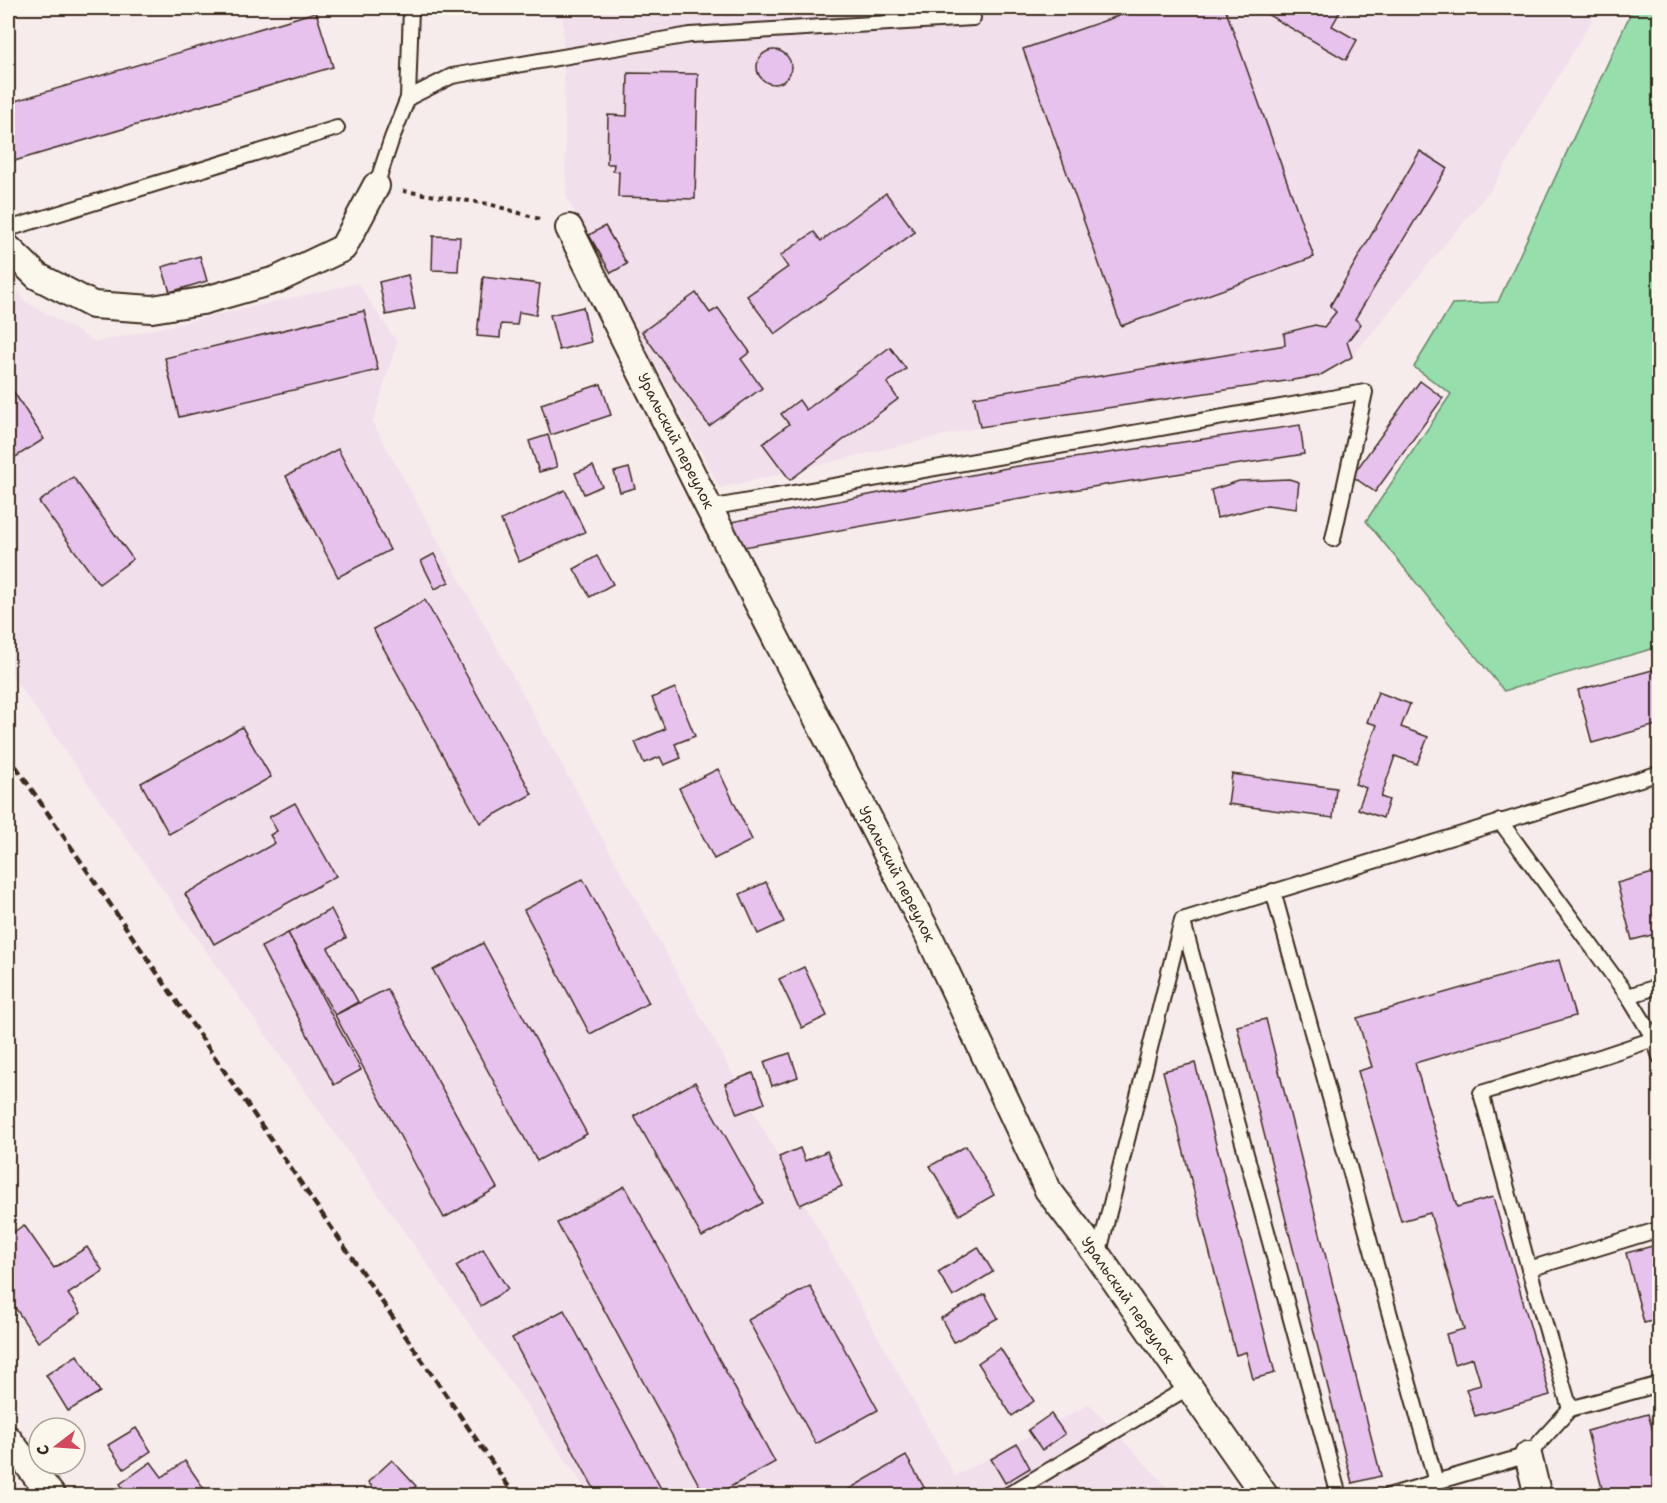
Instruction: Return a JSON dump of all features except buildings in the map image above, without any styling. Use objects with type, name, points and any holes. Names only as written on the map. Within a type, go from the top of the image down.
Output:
[{"type":"street","points":[[8,248],[37,276],[93,305],[152,309],[202,301],[276,280],[343,248],[376,186]]},
{"type":"street","name":"Уральский переулок","points":[[569,228],[709,508],[930,938],[1048,1190],[1098,1256],[1265,1496]]},
{"type":"street","points":[[8,1439],[52,1496]]},
{"type":"street","points":[[1528,1455],[1538,1496]]},
{"type":"lane","points":[[376,186],[408,98],[411,8]]},
{"type":"lane","points":[[408,98],[452,76],[690,35],[973,18]]},
{"type":"lane","points":[[8,229],[337,128]]},
{"type":"lane","points":[[709,508],[1365,392],[1333,539]]},
{"type":"lane","points":[[1182,920],[1659,773]]},
{"type":"lane","points":[[1500,821],[1628,996],[1654,1039],[1659,1057]]},
{"type":"lane","points":[[1274,891],[1436,1482]]},
{"type":"lane","points":[[1098,1256],[1182,920]]},
{"type":"lane","points":[[1182,920],[1339,1496]]},
{"type":"lane","points":[[1628,996],[1659,986]]},
{"type":"lane","points":[[1570,1409],[1481,1093],[1654,1039]]},
{"type":"lane","points":[[1529,1269],[1659,1229]]},
{"type":"lane","points":[[1006,1496],[1189,1386]]},
{"type":"lane","points":[[1388,1496],[1528,1455],[1570,1409],[1659,1387]]},
{"type":"path","points":[[376,186],[489,204],[569,228]]},
{"type":"shaded area","points":[[443,8],[1599,8],[1493,187],[1352,357],[1319,376],[980,427],[720,488],[566,196],[563,17],[444,13]]},
{"type":"shaded area","points":[[8,277],[25,301],[96,342],[358,283],[397,342],[373,423],[955,1476],[1089,1404],[1175,1495],[590,1495],[8,670]]},
{"type":"green space","points":[[1633,8],[1660,8],[1659,647],[1504,691],[1366,521],[1451,394],[1414,367],[1452,304],[1498,302]]},
{"type":"railway","points":[[8,755],[515,1496]]}]
